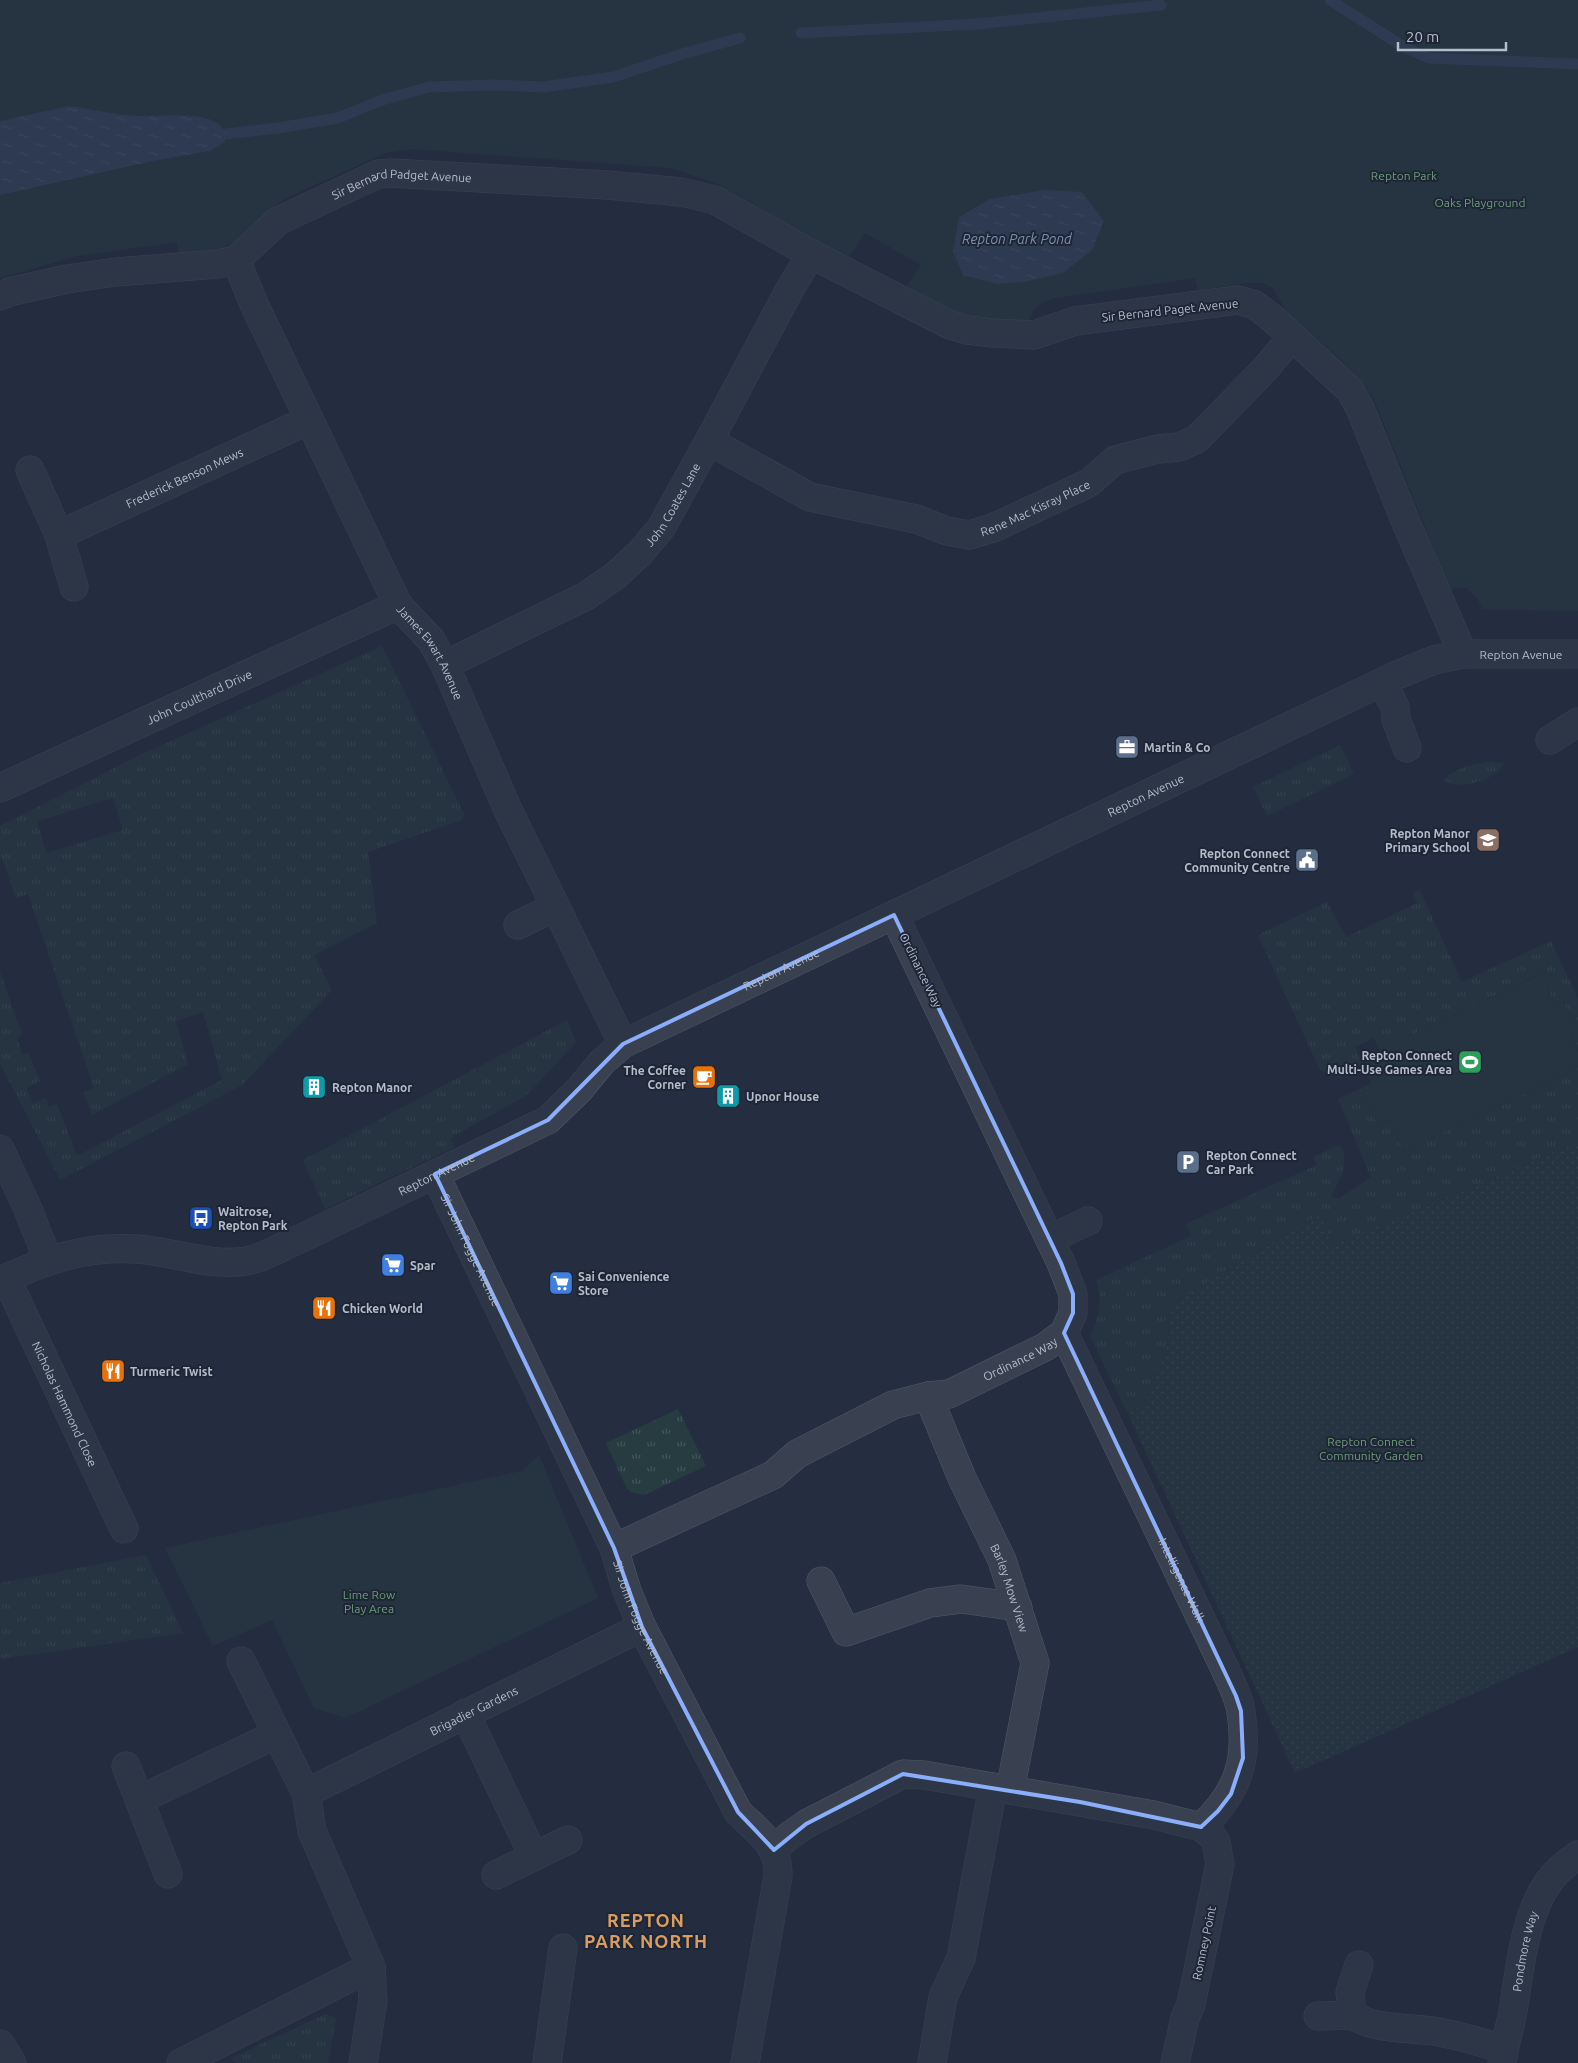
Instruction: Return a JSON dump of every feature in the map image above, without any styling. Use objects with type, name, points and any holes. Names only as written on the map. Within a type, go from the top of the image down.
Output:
[{"type":"street","name":"Sir Bernard Padget Avenue","points":[[236,260],[278,221],[378,174],[391,172],[530,179],[681,192],[716,200],[811,254]]},
{"type":"street","name":"Sir Bernard Paget Avenue","points":[[811,254],[950,325],[967,330],[1013,335],[1034,335],[1075,321],[1238,300],[1254,305],[1350,390],[1360,408],[1407,526],[1463,654]]},
{"type":"street","name":"John Coates Lane","points":[[445,665],[586,596],[615,576],[640,552],[661,528],[790,289],[811,254]]},
{"type":"street","points":[[0,296],[59,280],[116,272],[218,264],[236,260]]},
{"type":"street","name":"James Ewart Avenue","points":[[236,260],[254,304],[398,605],[431,640],[445,665],[508,810],[623,1044]]},
{"type":"street","name":"Rene Mac Kisray Place","points":[[709,442],[810,497],[916,519],[948,531],[969,535],[993,528],[1089,483],[1115,460],[1158,449],[1179,447],[1197,439],[1266,368],[1292,337]]},
{"type":"street","name":"Frederick Benson Mews","points":[[59,535],[309,420]]},
{"type":"street","points":[[30,470],[59,535],[74,588]]},
{"type":"street","name":"John Coulthard Drive","points":[[0,788],[398,605]]},
{"type":"street","name":"Repton Avenue","points":[[3,1280],[48,1260],[95,1250],[137,1249],[219,1263],[248,1260],[285,1246],[548,1120],[580,1089],[602,1062],[623,1044],[1382,682],[1434,660],[1463,654],[1578,654]]},
{"type":"street","points":[[1382,682],[1395,707],[1396,719],[1407,748]]},
{"type":"street","points":[[1550,740],[1578,722]]},
{"type":"street","points":[[518,925],[555,907]]},
{"type":"street","name":"Ordinance Way","points":[[614,1548],[773,1475],[797,1454],[893,1405],[928,1396],[949,1394],[1045,1347],[1064,1333],[1072,1313],[1073,1294],[1050,1239],[894,915]]},
{"type":"street","points":[[0,1148],[28,1207],[48,1260]]},
{"type":"street","name":"Sir John Fogge Avenue","points":[[436,1174],[614,1548],[627,1591],[642,1626],[738,1812],[762,1834],[774,1850],[779,1862],[745,2063]]},
{"type":"street","points":[[1050,1239],[1088,1221]]},
{"type":"street","name":"Nicholas Hammond Close","points":[[3,1280],[124,1529]]},
{"type":"street","name":"Intelligence Walk","points":[[1064,1333],[1225,1669],[1241,1711],[1243,1758],[1231,1794],[1218,1811],[1201,1827]]},
{"type":"street","name":"Barley Mow View","points":[[928,1396],[962,1478],[1002,1560],[1035,1662],[961,1958],[943,1997],[932,2063]]},
{"type":"street","points":[[820,1581],[846,1632],[930,1603],[961,1599],[1018,1607]]},
{"type":"street","name":"Brigadier Gardens","points":[[306,1793],[642,1626]]},
{"type":"street","points":[[241,1661],[306,1793],[312,1831],[372,1967],[373,2001],[362,2063]]},
{"type":"street","points":[[465,1713],[534,1856]]},
{"type":"street","points":[[139,1800],[277,1734]]},
{"type":"street","points":[[126,1766],[168,1874]]},
{"type":"street","points":[[774,1850],[806,1824],[903,1774],[924,1775],[1002,1788],[1154,1816],[1201,1827]]},
{"type":"street","name":"Romney Point","points":[[1175,2063],[1185,2018],[1191,2004],[1220,1864],[1216,1842],[1201,1827]]},
{"type":"street","points":[[496,1875],[568,1840]]},
{"type":"street","name":"Pondmore Way","points":[[1503,2056],[1513,2012],[1522,1950],[1539,1898],[1550,1879],[1564,1865],[1578,1855]]},
{"type":"street","points":[[547,2063],[563,1948]]},
{"type":"street","points":[[1352,2015],[1350,1992],[1359,1965]]},
{"type":"street","points":[[185,2062],[372,1967]]},
{"type":"street","points":[[1318,2016],[1352,2015],[1363,2022],[1377,2026],[1441,2032],[1503,2056]]},
{"type":"street","points":[[0,2044],[12,2063]]},
{"type":"highlighted area","points":[[894,915],[1061,1263],[1073,1294],[1073,1313],[1064,1333],[1236,1696],[1241,1711],[1243,1758],[1231,1794],[1218,1811],[1201,1827],[1080,1802],[903,1774],[806,1824],[774,1850],[738,1812],[642,1627],[614,1548],[435,1174],[548,1120],[623,1044]]},
{"type":"green space","name":"Repton Park","points":[[0,0],[1578,0],[1578,611],[1482,609],[1478,599],[1467,588],[1450,590],[1375,402],[1364,383],[1341,360],[1289,315],[1272,287],[1264,283],[1247,283],[1198,290],[1195,278],[1055,298],[1038,306],[1029,321],[974,319],[947,311],[906,288],[921,265],[865,233],[847,259],[812,242],[750,202],[716,183],[670,168],[412,149],[385,153],[286,198],[270,209],[238,240],[222,248],[179,254],[177,242],[77,256],[0,278]]},
{"type":"green space","points":[[382,646],[464,814],[462,820],[368,852],[377,923],[314,955],[332,990],[242,1085],[60,1180],[0,1063],[0,972],[22,1034],[17,1037],[22,1055],[29,1053],[40,1081],[27,1088],[33,1103],[46,1098],[49,1107],[57,1104],[77,1156],[222,1080],[203,1012],[176,1021],[188,1064],[92,1115],[84,1092],[94,1088],[28,894],[16,898],[2,858],[0,858],[0,826],[140,755]],"holes":[[[113,798],[123,830],[46,853],[37,821]]]},
{"type":"green space","points":[[1340,745],[1354,774],[1267,816],[1253,787]]},
{"type":"green space","points":[[1491,761],[1504,763],[1500,769],[1486,779],[1458,785],[1444,780],[1460,769]]},
{"type":"green space","points":[[1419,889],[1462,982],[1551,941],[1578,999],[1578,1052],[1570,1034],[1577,1031],[1563,1001],[1555,1004],[1540,974],[1380,1050],[1374,1038],[1355,1047],[1363,1066],[1339,1078],[1320,1070],[1258,935],[1327,902],[1346,937],[1417,903],[1413,893]]},
{"type":"green space","name":"Repton Connect Multi-Use Games Area","points":[[1541,974],[1555,1004],[1563,1001],[1577,1031],[1570,1035],[1578,1052],[1578,1068],[1404,1151],[1390,1120],[1378,1125],[1364,1096],[1375,1090],[1360,1059]]},
{"type":"green space","points":[[567,1020],[576,1042],[527,1095],[450,1138],[455,1147],[325,1209],[303,1160]]},
{"type":"green space","points":[[1578,1068],[1578,1142],[1333,1245],[1320,1214],[1170,1305],[1168,1343],[1146,1402],[1128,1414],[1090,1336],[1096,1322],[1100,1302],[1096,1280],[1191,1236],[1186,1224],[1317,1165],[1313,1157],[1337,1146],[1342,1147],[1344,1166],[1341,1177],[1331,1195],[1335,1199],[1340,1198],[1371,1177],[1338,1099],[1372,1083],[1375,1090],[1364,1096],[1378,1125],[1390,1120],[1404,1151]]},
{"type":"green space","name":"Repton Connect Community Garden","points":[[1578,1142],[1578,1647],[1295,1773],[1128,1414],[1146,1402],[1168,1343],[1170,1305],[1320,1214],[1333,1245]]},
{"type":"green space","points":[[678,1409],[706,1466],[644,1495],[631,1492],[626,1487],[606,1443]]},
{"type":"green space","name":"Lime Row Play Area","points":[[539,1455],[598,1598],[345,1718],[314,1708],[272,1620],[213,1646],[165,1548],[522,1471]]},
{"type":"green space","points":[[146,1555],[183,1633],[0,1659],[0,1583]]},
{"type":"green space","points":[[325,2014],[336,2018],[328,2063],[236,2063],[232,2058]]},
{"type":"water","points":[[69,106],[138,116],[177,115],[206,118],[217,123],[224,131],[225,142],[210,151],[153,161],[0,195],[0,121]]},
{"type":"water","name":"Repton Park Pond","points":[[1044,190],[1082,192],[1104,221],[1092,250],[1063,273],[1025,282],[997,284],[963,275],[953,252],[959,217],[990,199]]},
{"type":"waterway","points":[[1330,0],[1404,47],[1429,58],[1578,64]]},
{"type":"waterway","points":[[801,33],[977,24],[1161,5]]},
{"type":"waterway","points":[[226,134],[338,118],[382,100],[429,87],[494,85],[544,87],[613,77],[682,54],[740,38]]},
{"type":"place","name":"Martin & Co","points":[[1127,747]]},
{"type":"place","name":"Repton Manor Primary School","points":[[1488,840]]},
{"type":"place","name":"Repton Connect Community Centre","points":[[1307,860]]},
{"type":"place","name":"Repton Connect Multi-Use Games Area","points":[[1470,1062]]},
{"type":"place","name":"The Coffee Corner","points":[[704,1077]]},
{"type":"place","name":"Repton Manor","points":[[314,1087]]},
{"type":"place","name":"Upnor House","points":[[728,1096]]},
{"type":"place","name":"Repton Connect Car Park","points":[[1188,1162]]},
{"type":"place","name":"Waitrose, Repton Park","points":[[201,1218]]},
{"type":"place","name":"Spar","points":[[393,1265]]},
{"type":"place","name":"Sai Convenience Store","points":[[561,1283]]},
{"type":"place","name":"Chicken World","points":[[324,1308]]},
{"type":"place","name":"Turmeric Twist","points":[[113,1371]]},
{"type":"district","name":"REPTON PARK NORTH","points":[[646,1930]]},
{"type":"park label","name":"Oaks Playground","points":[[1480,202]]}]
